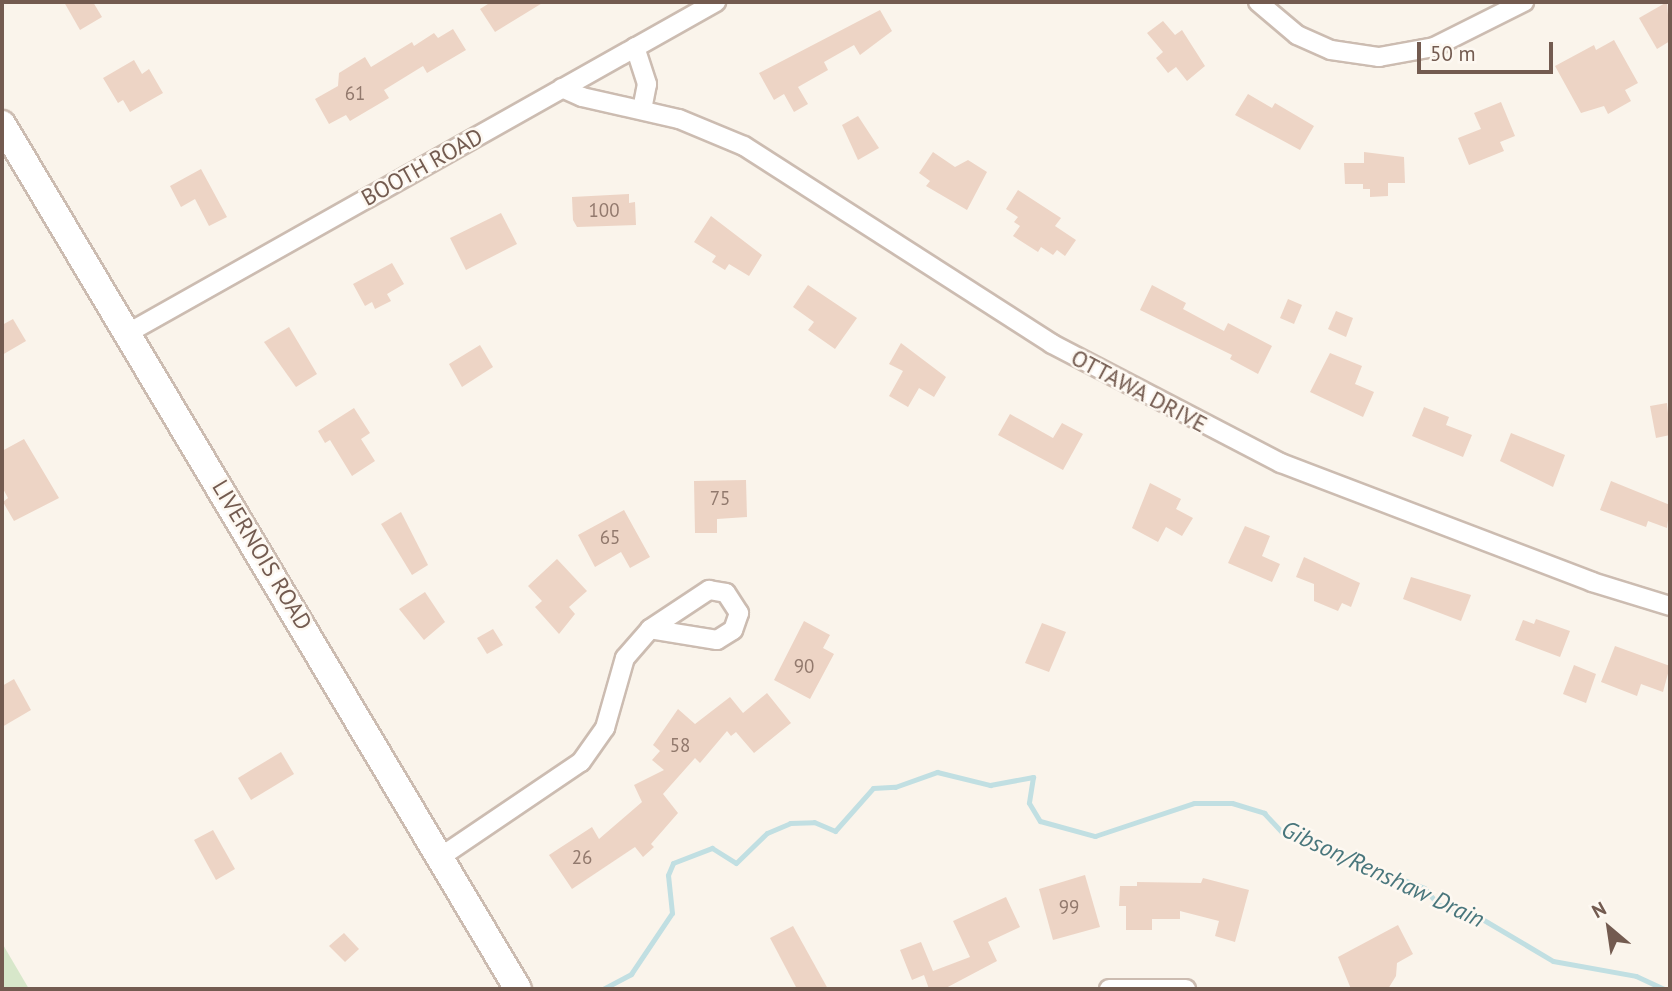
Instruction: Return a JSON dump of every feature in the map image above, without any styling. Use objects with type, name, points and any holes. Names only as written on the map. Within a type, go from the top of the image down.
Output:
[{"type":"street","name":"BOOTH ROAD","points":[[128,333],[716,2]]},
{"type":"street","points":[[1258,2],[1297,35],[1331,50],[1379,57],[1434,47],[1524,2]]},
{"type":"street","points":[[635,47],[647,84],[642,108]]},
{"type":"street","name":"OTTAWA DRIVE","points":[[562,88],[582,97],[642,108],[706,128],[762,155],[1052,344],[1280,463],[1553,568],[1670,606]]},
{"type":"street","name":"LIVERNOIS ROAD","points":[[2,124],[518,989]]},
{"type":"street","points":[[439,858],[569,771],[590,752],[605,727],[625,658],[650,629]]},
{"type":"street","points":[[1109,989],[1186,989]]},
{"type":"green space","points":[[2,943],[29,989],[2,989]]},
{"type":"building","points":[[64,2],[93,2],[102,17],[80,30]]},
{"type":"building","points":[[491,2],[544,2],[495,32],[480,9]]},
{"type":"building","points":[[1667,2],[1670,41],[1657,49],[1639,18]]},
{"type":"building","points":[[880,10],[892,31],[860,55],[854,45],[824,62],[828,70],[798,87],[808,104],[794,112],[784,94],[774,100],[759,73]]},
{"type":"building","points":[[1163,21],[1175,35],[1182,30],[1205,66],[1187,81],[1176,67],[1168,73],[1156,58],[1163,52],[1147,33]]},
{"type":"building","points":[[453,29],[466,50],[427,73],[423,66],[384,90],[389,98],[350,121],[346,115],[329,124],[315,99],[338,86],[339,73],[365,57],[371,67],[412,42],[414,46],[434,33],[438,38]]},
{"type":"building","points":[[1614,40],[1638,83],[1625,90],[1631,101],[1608,114],[1604,106],[1581,113],[1555,66],[1594,45],[1596,50]]},
{"type":"building","points":[[134,60],[142,74],[149,69],[163,93],[130,112],[123,100],[118,103],[103,78]]},
{"type":"building","points":[[1248,94],[1272,108],[1275,103],[1314,126],[1300,150],[1235,115]]},
{"type":"building","points":[[1501,102],[1515,136],[1500,142],[1504,151],[1469,165],[1458,138],[1481,129],[1474,113]]},
{"type":"building","points":[[858,116],[879,148],[858,160],[842,125]]},
{"type":"building","points":[[933,152],[955,167],[968,160],[987,172],[967,210],[926,186],[930,181],[919,173]]},
{"type":"building","points":[[1364,152],[1404,157],[1405,183],[1388,183],[1388,196],[1370,197],[1370,189],[1363,189],[1363,184],[1345,184],[1344,163],[1364,163]]},
{"type":"building","points":[[201,169],[227,217],[209,226],[195,199],[181,207],[170,186]]},
{"type":"building","points":[[1018,190],[1061,218],[1055,226],[1076,240],[1065,256],[1057,250],[1053,255],[1041,247],[1038,252],[1013,236],[1020,226],[1014,222],[1018,217],[1006,209]]},
{"type":"building","points":[[629,194],[629,203],[635,202],[636,225],[577,227],[573,220],[572,197]]},
{"type":"building","points":[[501,213],[517,244],[466,270],[450,238]]},
{"type":"building","points":[[711,216],[762,255],[749,276],[729,264],[725,270],[712,262],[716,256],[694,242]]},
{"type":"building","points":[[392,263],[404,284],[387,294],[391,301],[375,309],[372,302],[365,306],[353,284]]},
{"type":"building","points":[[808,285],[857,318],[835,349],[808,330],[814,322],[793,307]]},
{"type":"building","points":[[1152,285],[1186,303],[1183,309],[1224,331],[1228,323],[1272,346],[1258,374],[1230,359],[1232,355],[1140,310]]},
{"type":"building","points":[[1288,299],[1302,305],[1294,324],[1280,318]]},
{"type":"building","points":[[1336,311],[1353,318],[1346,337],[1328,329]]},
{"type":"building","points":[[13,319],[26,341],[2,355],[2,325]]},
{"type":"building","points":[[289,327],[317,374],[296,387],[264,342]]},
{"type":"building","points":[[901,343],[946,377],[934,397],[919,388],[908,407],[889,396],[903,371],[889,364]]},
{"type":"building","points":[[480,345],[493,367],[462,387],[449,364]]},
{"type":"building","points":[[1330,353],[1362,366],[1355,384],[1374,392],[1363,417],[1310,392]]},
{"type":"building","points":[[1667,403],[1670,435],[1656,438],[1650,406]]},
{"type":"building","points":[[1424,407],[1449,417],[1446,425],[1472,435],[1463,457],[1412,436]]},
{"type":"building","points":[[354,408],[370,433],[361,439],[375,461],[352,476],[330,440],[325,443],[318,431]]},
{"type":"building","points":[[1010,414],[1053,438],[1062,423],[1083,434],[1063,470],[998,435]]},
{"type":"building","points":[[1511,433],[1565,455],[1553,487],[1500,461]]},
{"type":"building","points":[[24,439],[59,498],[14,521],[3,502],[8,498],[2,487],[2,451]]},
{"type":"building","points":[[746,480],[747,517],[717,519],[717,533],[695,533],[694,481]]},
{"type":"building","points":[[1611,481],[1670,505],[1667,528],[1648,521],[1646,527],[1600,510]]},
{"type":"building","points":[[1150,483],[1181,499],[1176,509],[1193,518],[1182,536],[1166,527],[1158,542],[1132,528]]},
{"type":"building","points":[[624,510],[650,557],[630,568],[621,552],[595,567],[578,535]]},
{"type":"building","points":[[401,512],[428,565],[412,575],[381,524]]},
{"type":"building","points":[[1245,526],[1270,536],[1262,556],[1280,564],[1272,582],[1228,563]]},
{"type":"building","points":[[1304,557],[1360,583],[1351,607],[1342,603],[1338,611],[1314,601],[1314,584],[1296,577]]},
{"type":"building","points":[[557,559],[587,591],[569,607],[575,614],[559,634],[535,607],[542,601],[528,586]]},
{"type":"building","points":[[1411,577],[1471,595],[1461,621],[1403,599]]},
{"type":"building","points":[[425,592],[445,622],[424,640],[399,609]]},
{"type":"building","points":[[1536,619],[1570,631],[1560,657],[1515,640],[1523,620],[1534,624]]},
{"type":"building","points":[[804,621],[830,635],[823,648],[834,654],[810,699],[774,680]]},
{"type":"building","points":[[1042,623],[1066,632],[1049,672],[1025,663]]},
{"type":"building","points":[[493,629],[503,645],[487,654],[477,638]]},
{"type":"building","points":[[1615,646],[1670,666],[1663,692],[1641,684],[1637,696],[1601,682]]},
{"type":"building","points":[[1574,665],[1596,674],[1586,703],[1563,694]]},
{"type":"building","points":[[14,679],[31,710],[2,727],[2,686]]},
{"type":"building","points":[[767,693],[791,723],[754,753],[736,732],[731,736],[727,731],[700,763],[695,758],[663,794],[678,813],[651,844],[654,847],[643,857],[635,847],[572,889],[549,855],[592,827],[599,839],[642,802],[634,785],[664,770],[652,760],[660,751],[653,745],[678,709],[695,724],[730,697],[743,713]]},
{"type":"building","points":[[281,752],[294,774],[251,800],[238,778]]},
{"type":"building","points":[[213,830],[235,869],[216,880],[194,840]]},
{"type":"building","points":[[1085,875],[1100,927],[1053,940],[1039,889]]},
{"type":"building","points":[[1203,878],[1249,890],[1235,942],[1215,936],[1219,921],[1180,911],[1180,919],[1152,919],[1152,930],[1126,930],[1126,906],[1119,906],[1120,886],[1137,886],[1137,882],[1201,883]]},
{"type":"building","points":[[1006,897],[1020,927],[988,942],[997,961],[944,989],[929,989],[924,975],[912,980],[900,950],[921,942],[933,971],[970,957],[953,921]]},
{"type":"building","points":[[1398,925],[1413,954],[1397,963],[1396,976],[1388,989],[1351,989],[1338,957]]},
{"type":"building","points":[[793,926],[828,989],[797,989],[770,938]]},
{"type":"building","points":[[344,933],[359,949],[345,962],[329,946]]},
{"type":"waterway","name":"Gibson/Renshaw Drain","points":[[603,989],[631,974],[672,913],[668,875],[673,863],[712,848],[736,863],[767,833],[790,823],[814,822],[835,831],[873,788],[895,787],[937,772],[990,785],[1033,777],[1029,803],[1040,821],[1095,836],[1194,803],[1232,803],[1264,813],[1282,832],[1424,888],[1439,905],[1477,916],[1553,961],[1636,976],[1664,989]]}]
